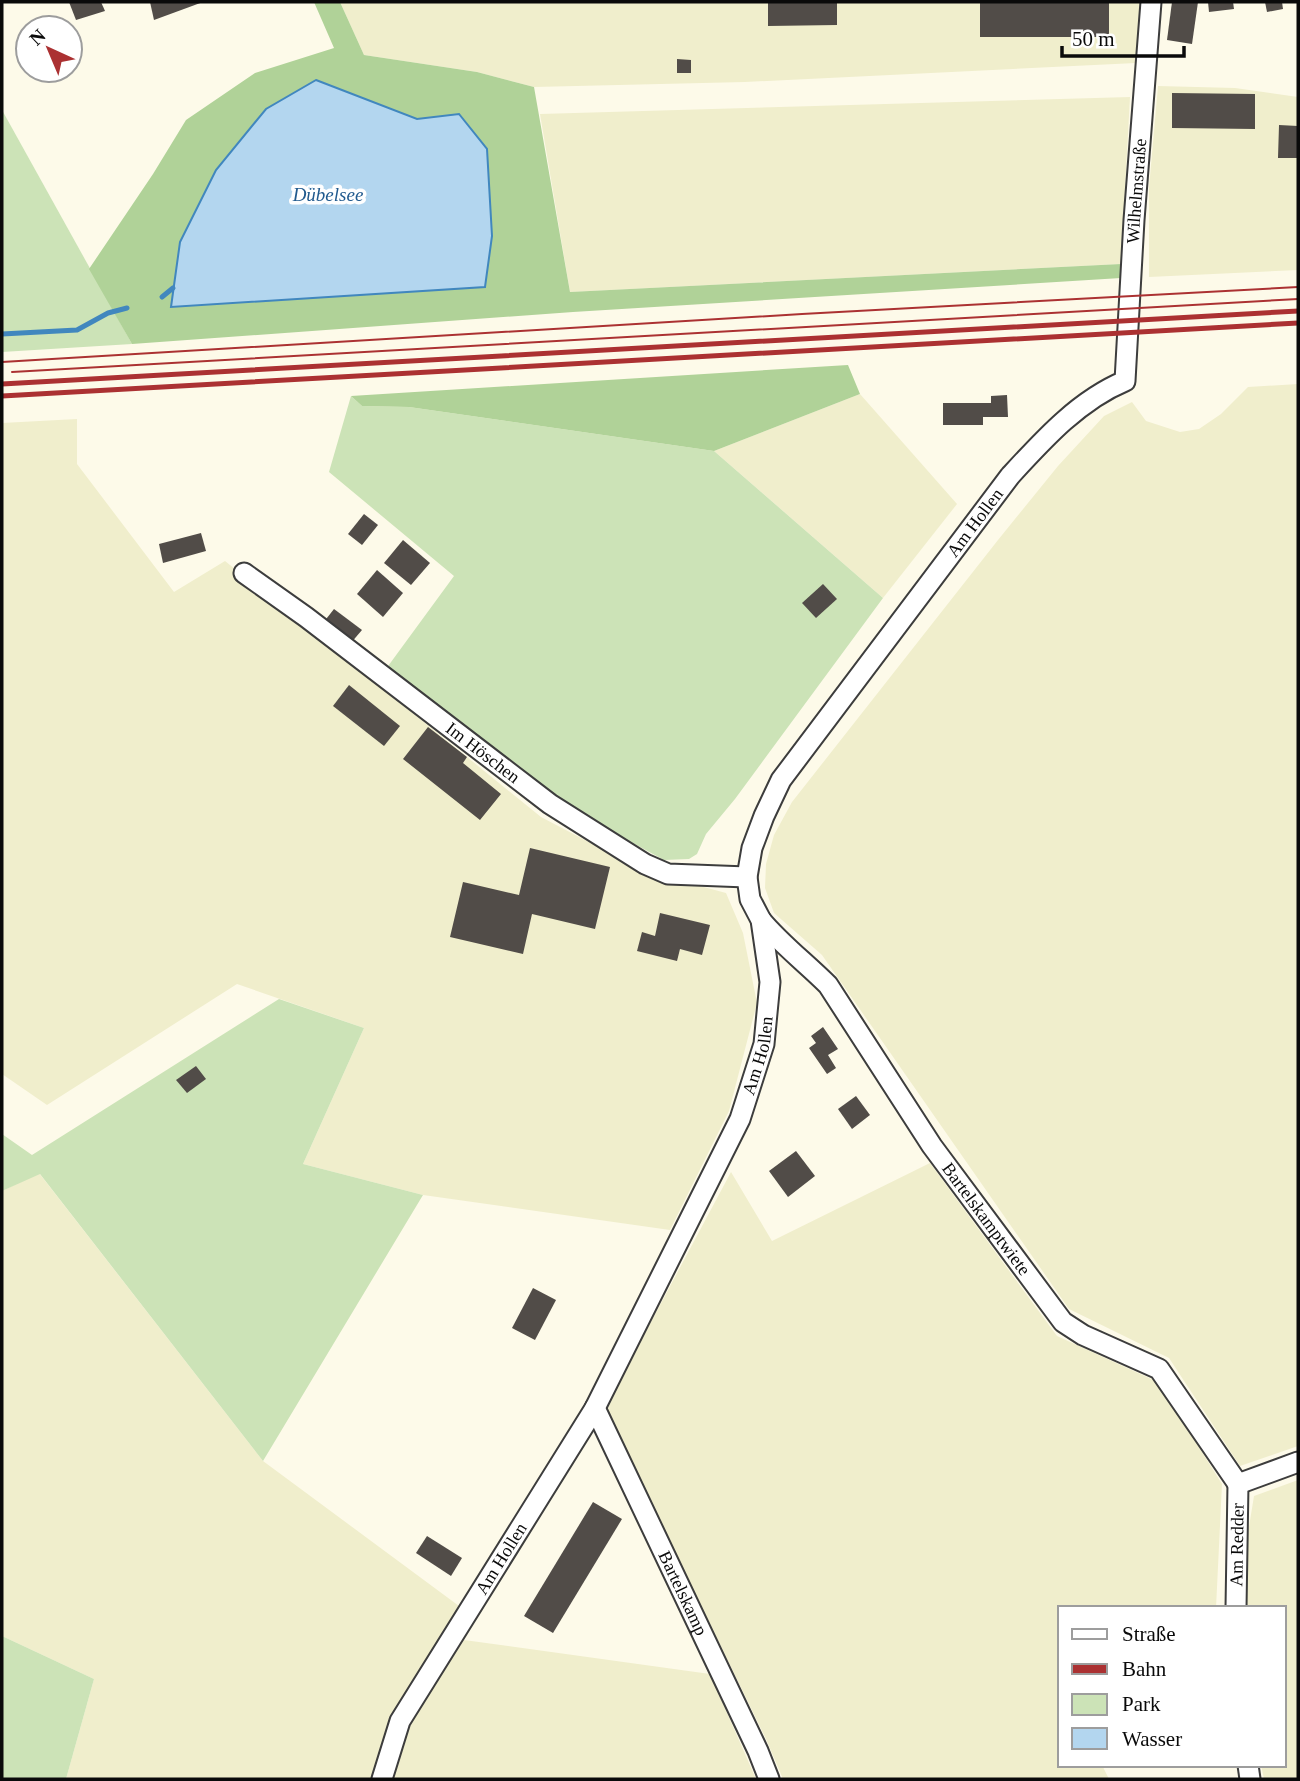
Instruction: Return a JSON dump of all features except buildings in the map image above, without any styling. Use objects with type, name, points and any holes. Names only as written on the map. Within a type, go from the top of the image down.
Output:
[{"type":"street","name":"Wilhelmstraße","points":[[1125,381],[1134,220],[1152,2]]},
{"type":"street","name":"Am Hollen","points":[[383,1779],[400,1721],[595,1408],[740,1119],[764,1044],[770,982],[761,920],[750,899],[747,877],[752,848],[781,780],[1002,486],[1041,442],[1106,389],[1125,381]]},
{"type":"street","name":"Im Höschen","points":[[244,573],[306,617],[550,804],[645,864],[668,874],[747,877]]},
{"type":"street","name":"Bartelskamptwiete","points":[[761,920],[777,940],[828,985],[932,1146],[1063,1322],[1083,1335],[1160,1369],[1238,1484]]},
{"type":"street","name":"Bartelskamp","points":[[595,1408],[769,1779]]},
{"type":"street","points":[[1238,1484],[1298,1462]]},
{"type":"street","name":"Am Redder","points":[[1236,1606],[1238,1484]]},
{"type":"shaded area","points":[[340,2],[1142,2],[1136,63],[745,82],[534,87],[477,72],[364,55]]},
{"type":"shaded area","points":[[1158,86],[1235,88],[1298,97],[1298,270],[1149,277],[1149,188]]},
{"type":"shaded area","points":[[1130,97],[1121,264],[570,292],[540,114]]},
{"type":"shaded area","points":[[1298,384],[1298,1446],[1240,1466],[1169,1358],[1069,1309],[822,955],[774,913],[765,888],[766,864],[774,835],[792,802],[998,540],[1058,466],[1104,416],[1132,402],[1146,421],[1180,432],[1199,429],[1221,414],[1248,387]]},
{"type":"shaded area","points":[[860,394],[957,504],[883,598],[714,451]]},
{"type":"shaded area","points":[[77,419],[77,464],[174,592],[225,561],[541,817],[665,882],[700,886],[726,893],[743,933],[757,1003],[729,1111],[670,1230],[423,1195],[303,1164],[364,1028],[237,984],[47,1105],[2,1074],[2,423]]},
{"type":"shaded area","points":[[930,1163],[1057,1336],[1158,1382],[1222,1484],[1216,1606],[1058,1606],[1058,1767],[1103,1767],[1109,1779],[783,1779],[605,1408],[731,1172],[772,1241]]},
{"type":"shaded area","points":[[39,1173],[263,1461],[459,1606],[396,1720],[375,1779],[66,1779],[94,1679],[2,1636],[2,1191]]},
{"type":"shaded area","points":[[1298,1480],[1298,1779],[1264,1779],[1261,1767],[1286,1767],[1286,1606],[1247,1606],[1246,1545],[1254,1496]]},
{"type":"shaded area","points":[[464,1640],[710,1674],[756,1779],[391,1779],[407,1724]]},
{"type":"green space","points":[[314,2],[340,2],[364,55],[477,72],[534,87],[570,292],[1121,264],[1121,278],[573,312],[132,344],[89,269],[186,120],[255,73],[334,48]],"holes":[[[316,80],[417,119],[459,114],[171,307],[180,242],[216,170],[266,109]]]},
{"type":"green space","points":[[2,110],[132,344],[2,352]]},
{"type":"green space","points":[[848,365],[860,394],[714,451],[409,407],[362,406],[351,396]]},
{"type":"green space","points":[[351,396],[362,406],[409,407],[714,451],[883,598],[735,799],[706,834],[697,854],[689,859],[664,860],[574,811],[383,673],[454,576],[329,472]]},
{"type":"green space","points":[[279,999],[364,1028],[303,1164],[423,1195],[263,1461],[40,1174],[2,1191],[2,1134],[32,1155]]},
{"type":"green space","points":[[2,1636],[94,1679],[66,1779],[2,1779]]},
{"type":"water","name":"Dübelsee","points":[[316,80],[417,119],[459,114],[487,149],[492,236],[485,287],[171,307],[180,242],[216,170],[266,109]]},
{"type":"waterway","points":[[162,297],[173,288]]},
{"type":"waterway","points":[[2,334],[77,330],[108,313],[127,308]]},
{"type":"tram line","points":[[2,362],[1298,287]]},
{"type":"tram line","points":[[12,372],[1298,299]]},
{"type":"railway","points":[[2,384],[1298,311]]},
{"type":"railway","points":[[2,396],[1298,323]]}]
